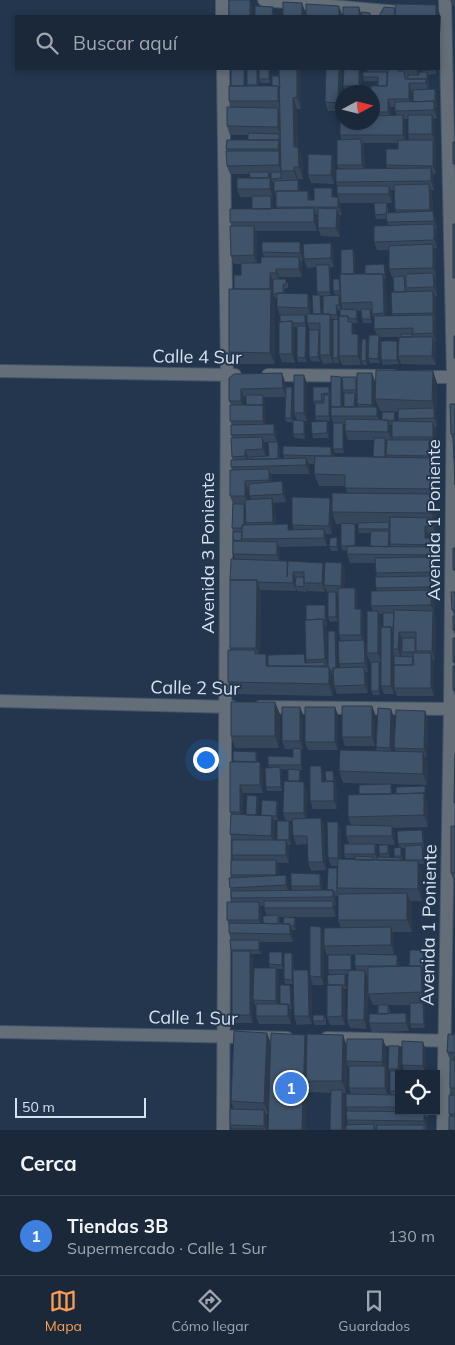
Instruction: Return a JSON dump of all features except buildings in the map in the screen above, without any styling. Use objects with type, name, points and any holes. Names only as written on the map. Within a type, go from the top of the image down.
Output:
[{"type":"street","points":[[222,0],[222,15]]},
{"type":"street","points":[[264,0],[407,13]]},
{"type":"street","name":"Avenida 1 Poniente","points":[[443,1130],[450,1040],[454,377],[445,0]]},
{"type":"street","name":"Avenida 3 Poniente","points":[[223,70],[226,374],[223,1130]]},
{"type":"street","name":"Calle 4 Sur","points":[[0,371],[454,377]]},
{"type":"street","name":"Calle 2 Sur","points":[[0,701],[453,709]]},
{"type":"street","name":"Calle 1 Sur","points":[[0,1032],[450,1040]]},
{"type":"place","name":"Tiendas 3B","points":[[291,1088]]}]
